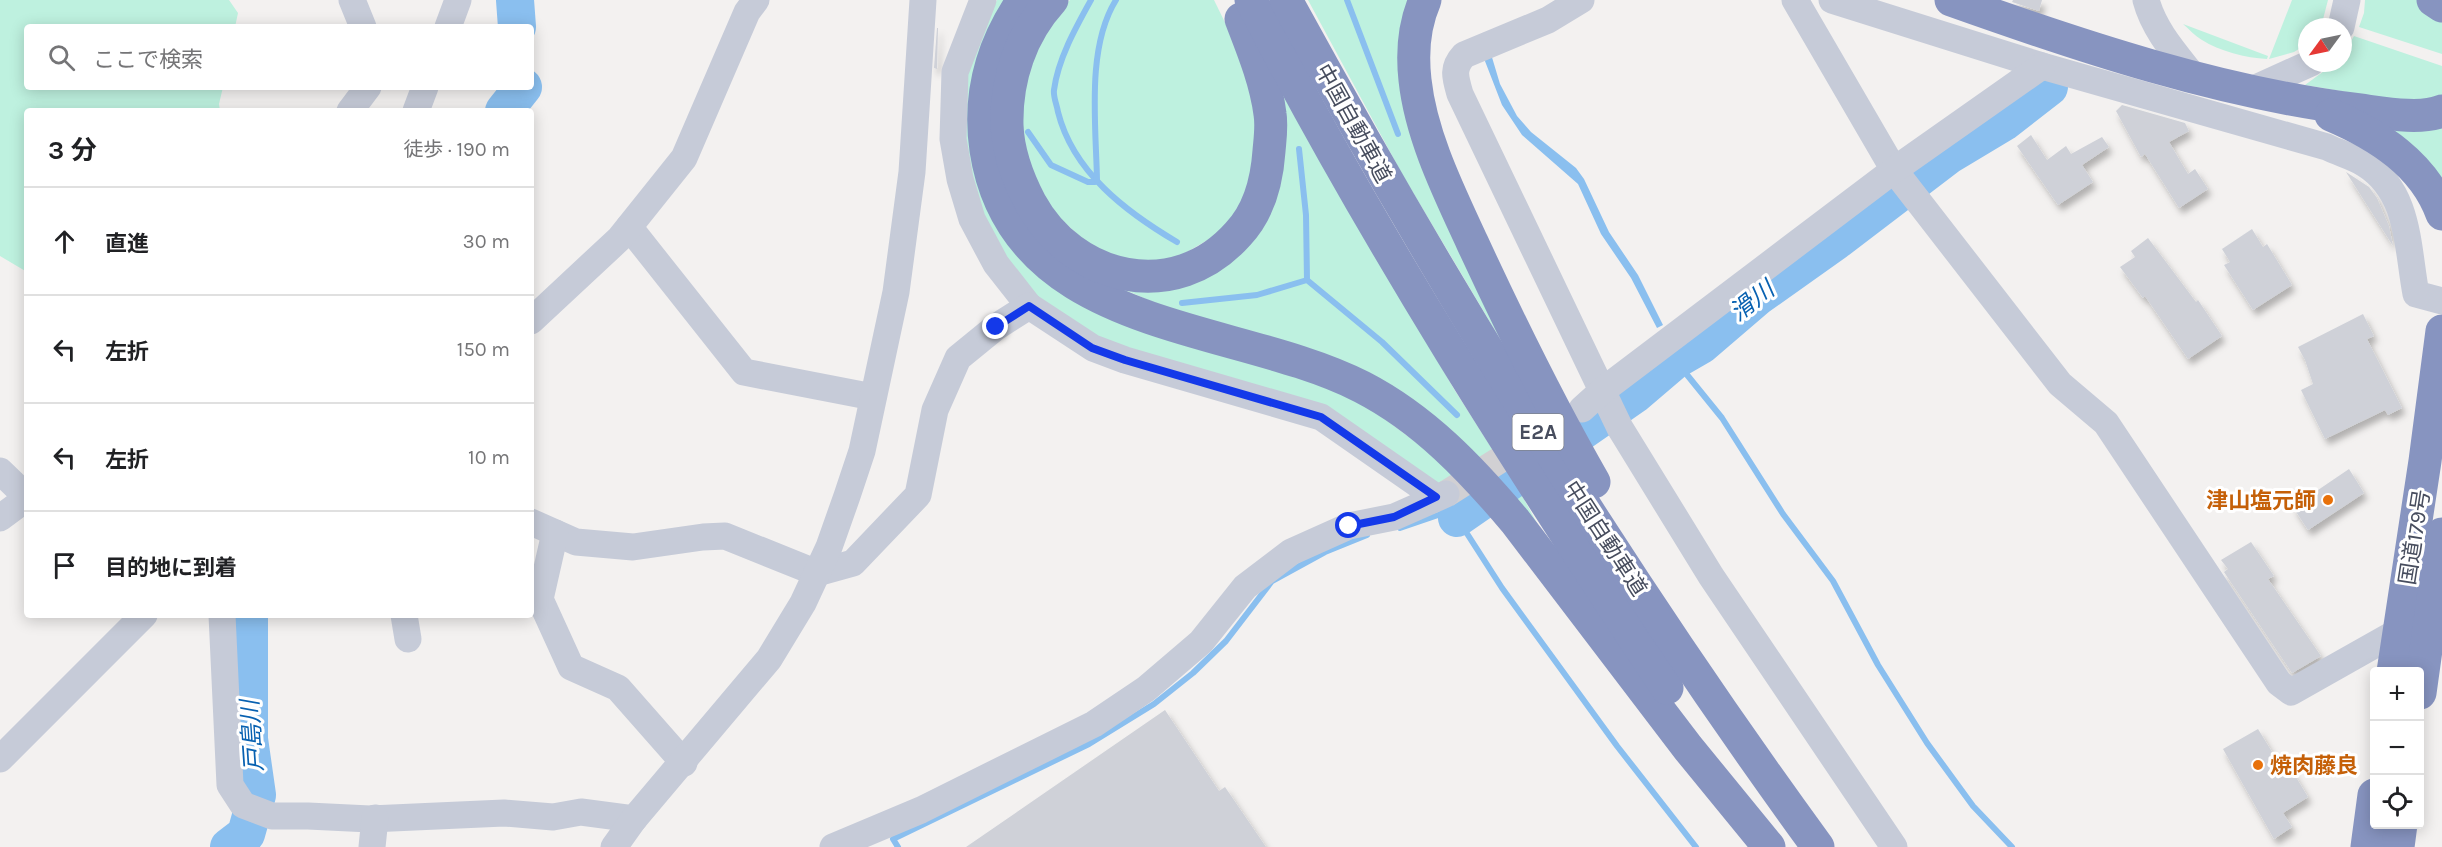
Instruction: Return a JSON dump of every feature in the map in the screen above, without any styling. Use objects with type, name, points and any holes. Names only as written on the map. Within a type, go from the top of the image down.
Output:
[{"type":"highway","points":[[1023,0],[1003,32],[990,65],[983,115],[988,169],[1008,216],[1024,239],[1060,274],[1107,302],[1156,321],[1297,360],[1332,373],[1384,400],[1425,428],[1485,485],[1515,520],[1688,748],[1769,847]]},
{"type":"highway","points":[[1052,0],[1032,27],[1014,68],[1007,114],[1007,138],[1013,163],[1033,207],[1048,229],[1064,245],[1082,258],[1104,268],[1146,277],[1165,276],[1187,270],[1221,250],[1239,234],[1251,216],[1261,194],[1268,168],[1270,116],[1255,55],[1233,0]]},
{"type":"highway","name":"中国自動車道","points":[[1251,0],[1309,110],[1464,374],[1588,570],[1779,847]]},
{"type":"highway","name":"中国自動車道","points":[[1286,0],[1400,205],[1492,360],[1588,512],[1717,706],[1818,847]]},
{"type":"highway","points":[[1425,0],[1416,24],[1414,81],[1428,136],[1442,172],[1533,370],[1574,447],[1626,538],[1694,638],[1717,706]]},
{"type":"highway","points":[[1951,0],[2026,27],[2249,91],[2304,103],[2396,115],[2442,111]]},
{"type":"highway","points":[[2433,0],[2442,6]]},
{"type":"highway","points":[[2304,103],[2360,127],[2414,166],[2436,199],[2442,214]]},
{"type":"highway","name":"国道179号","points":[[2429,574],[2442,331]]},
{"type":"highway","name":"国道179号","points":[[2396,667],[2414,631],[2442,534]]},
{"type":"highway","name":"国道179号","points":[[2414,631],[2417,667]]},
{"type":"highway","points":[[2367,847],[2370,825]]},
{"type":"highway","points":[[2398,847],[2400,829]]},
{"type":"street","points":[[352,0],[362,24]]},
{"type":"street","points":[[449,24],[458,0]]},
{"type":"street","points":[[534,318],[620,238],[684,158],[747,12],[756,0]]},
{"type":"street","points":[[222,618],[230,785],[251,808],[272,816],[375,818],[504,813],[553,817],[581,812],[629,837],[684,763],[769,659],[803,603],[829,547],[862,451],[896,292],[910,183],[923,0]]},
{"type":"street","points":[[833,847],[872,840],[921,810],[1094,724],[1146,689],[1201,642],[1245,587],[1291,552],[1349,526],[1394,517],[1441,496],[1321,417],[1125,360],[1092,348],[1029,306],[996,264],[972,219],[960,179],[953,139],[955,72],[983,0]]},
{"type":"street","points":[[1581,0],[1548,20],[1464,54],[1457,63],[1454,74],[1460,94],[1620,428],[1711,576],[1894,847]]},
{"type":"street","points":[[1795,0],[1894,170],[2060,384],[2106,423],[2279,683],[2291,692],[2414,631]]},
{"type":"street","points":[[1832,0],[2042,66],[2326,147],[2364,163],[2392,187],[2400,205],[2416,294],[2442,302]]},
{"type":"street","points":[[2146,0],[2150,14],[2167,42],[2194,77]]},
{"type":"street","points":[[2343,18],[2347,0]]},
{"type":"street","points":[[1582,409],[1602,391],[1894,170],[2042,66]]},
{"type":"street","points":[[2249,91],[2298,69]]},
{"type":"street","points":[[352,108],[366,90]]},
{"type":"street","points":[[417,108],[424,90]]},
{"type":"street","points":[[629,227],[744,372],[873,398]]},
{"type":"street","points":[[534,523],[576,542],[633,547],[725,536],[817,573],[853,563],[918,495],[934,410],[958,358],[996,327],[1029,306]]},
{"type":"street","points":[[0,471],[24,495]]},
{"type":"street","points":[[0,518],[24,500]]},
{"type":"street","points":[[555,533],[540,599],[571,667],[618,688],[684,763]]},
{"type":"street","points":[[0,759],[141,618]]},
{"type":"street","points":[[372,847],[375,818]]},
{"type":"green space","points":[[0,0],[229,0],[238,13],[236,24],[24,24],[24,90],[222,90],[220,108],[24,108],[24,270],[0,256]]},
{"type":"green space","points":[[997,0],[1006,0],[1006,235],[1354,396],[1461,476],[1448,483],[1438,484],[1164,361],[1088,333],[1035,297],[1009,264],[976,199],[964,146],[964,89],[974,46]]},
{"type":"green space","points":[[1070,0],[1214,0],[1236,45],[1251,93],[1256,127],[1255,164],[1245,200],[1223,231],[1175,259],[1141,262],[1094,250],[1043,202],[1021,145],[1022,91],[1029,62],[1061,8]]},
{"type":"green space","points":[[1308,0],[1409,0],[1402,27],[1540,406],[1402,174]]},
{"type":"green space","points":[[2292,0],[2328,0],[2323,18],[2298,18],[2298,50],[2269,59]]},
{"type":"green space","points":[[2365,0],[2417,0],[2442,17],[2442,54],[2359,27],[2364,13]]},
{"type":"green space","points":[[2183,24],[2268,56],[2267,59],[2224,51],[2199,38]]},
{"type":"green space","points":[[2354,36],[2442,66],[2442,102],[2418,104],[2305,85],[2323,72],[2352,72],[2352,39]]},
{"type":"green space","points":[[1271,73],[1454,389],[1538,525],[1458,439],[1119,287],[1147,292],[1184,285],[1231,260]]},
{"type":"green space","points":[[2371,121],[2442,122],[2442,178]]},
{"type":"water","points":[[1491,54],[1500,84],[1517,116],[1531,132],[1576,168],[1584,179],[1609,232],[1638,275],[1663,325],[1657,328],[1631,278],[1601,234],[1578,184],[1522,135],[1502,105],[1483,56]]},
{"type":"building","points":[[2013,0],[2042,0],[2039,11],[2012,2]]},
{"type":"building","points":[[938,28],[937,69],[934,68]]},
{"type":"building","points":[[2122,105],[2185,123],[2189,131],[2169,142],[2188,174],[2195,169],[2208,189],[2179,208],[2145,154],[2141,157],[2116,111]]},
{"type":"building","points":[[2031,135],[2047,160],[2066,146],[2071,154],[2102,137],[2109,147],[2082,165],[2093,182],[2058,205],[2017,146]]},
{"type":"building","points":[[2346,172],[2369,187],[2377,198],[2389,226],[2393,246]]},
{"type":"building","points":[[2252,229],[2263,247],[2267,244],[2292,285],[2253,310],[2224,265],[2230,262],[2222,249]]},
{"type":"building","points":[[2148,238],[2196,302],[2198,300],[2222,336],[2188,359],[2145,296],[2143,298],[2120,267],[2135,257],[2131,251]]},
{"type":"building","points":[[2363,314],[2374,336],[2367,339],[2402,408],[2388,415],[2385,410],[2325,439],[2301,390],[2313,384],[2298,347]]},
{"type":"building","name":"津山塩元師","points":[[2349,469],[2364,493],[2308,530],[2293,507]]},
{"type":"building","points":[[2251,542],[2274,576],[2268,579],[2321,656],[2292,673],[2224,572],[2228,569],[2221,560]]},
{"type":"building","points":[[1165,710],[1219,791],[1225,787],[1266,847],[966,847]]},
{"type":"building","points":[[2258,729],[2285,773],[2291,769],[2308,797],[2283,813],[2292,827],[2274,839],[2223,749]]},
{"type":"waterway","name":"戸島川","points":[[515,0],[517,24]]},
{"type":"waterway","points":[[1091,0],[1068,44],[1056,78],[1054,95],[1065,134],[1089,172],[1104,188],[1121,204],[1177,242]]},
{"type":"waterway","points":[[1097,180],[1095,112],[1097,64],[1100,41],[1116,0]]},
{"type":"waterway","points":[[1347,0],[1398,134]]},
{"type":"waterway","name":"滑川","points":[[1457,518],[1634,395],[1675,360],[1701,345],[1757,297],[1836,241],[1949,155],[2004,122],[2049,87]]},
{"type":"waterway","name":"戸島川","points":[[506,108],[521,90]]},
{"type":"waterway","points":[[1028,132],[1051,165],[1088,182],[1095,182]]},
{"type":"waterway","points":[[1299,149],[1306,215],[1307,280],[1382,342],[1457,415]]},
{"type":"waterway","points":[[1182,303],[1257,295],[1307,280]]},
{"type":"waterway","points":[[1675,360],[1722,418],[1783,514],[1833,581],[1878,665],[1927,743],[1973,806],[2012,847]]},
{"type":"waterway","points":[[1400,528],[1444,513],[1457,518],[1502,588],[1617,746],[1696,847]]},
{"type":"waterway","points":[[898,847],[893,839],[1089,744],[1154,704],[1193,673],[1226,641],[1272,581],[1325,552],[1367,535]]},
{"type":"waterway","name":"戸島川","points":[[229,847],[246,834],[257,795],[249,739],[249,618]]},
{"type":"tunnel","points":[[1446,494],[1531,440]]},
{"type":"place","name":"津山塩元師","points":[[2328,500]]},
{"type":"place","name":"焼肉藤良","points":[[2258,765]]},
{"type":"route","points":[[996,327],[1029,306],[1092,348],[1125,360],[1321,417],[1436,497],[1394,517],[1349,526]]}]
